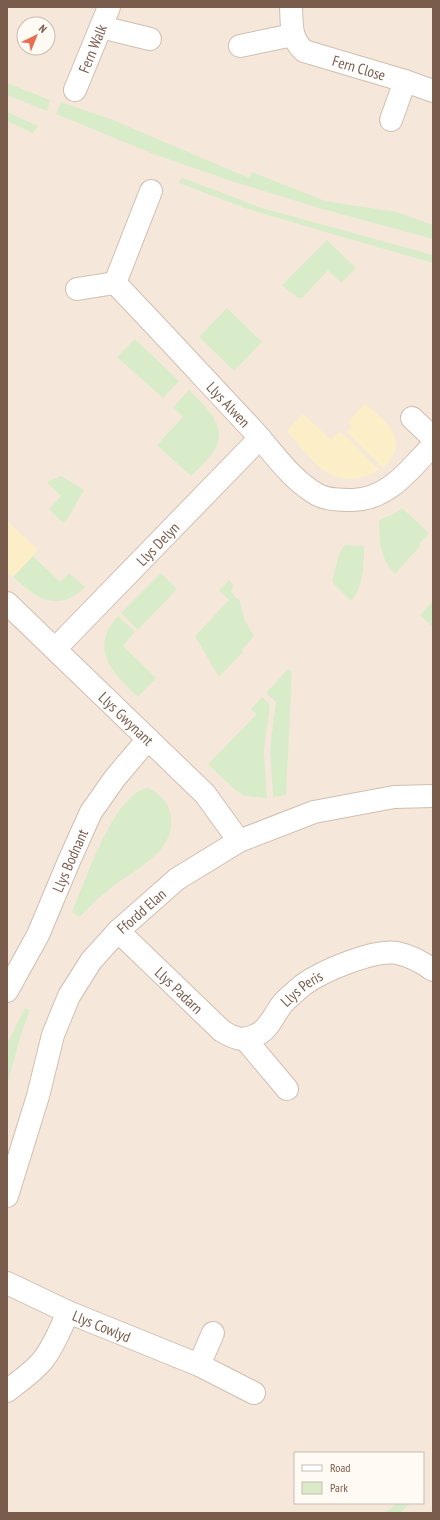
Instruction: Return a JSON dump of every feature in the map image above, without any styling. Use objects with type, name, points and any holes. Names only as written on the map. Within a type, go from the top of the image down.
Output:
[{"type":"street","name":"Fern Walk","points":[[75,90],[109,7]]},
{"type":"street","points":[[240,46],[293,35],[291,7]]},
{"type":"street","points":[[101,27],[150,39]]},
{"type":"street","name":"Fern Close","points":[[293,35],[297,44],[304,51],[405,81],[433,91]]},
{"type":"street","points":[[391,120],[405,81]]},
{"type":"street","points":[[76,289],[115,283],[152,191]]},
{"type":"street","name":"Llys Alwen","points":[[115,283],[260,438],[295,479],[319,496],[338,500],[355,500],[372,497],[389,489],[400,480],[433,445]]},
{"type":"street","points":[[412,418],[433,438]]},
{"type":"street","name":"Llys Delyn","points":[[55,649],[260,438]]},
{"type":"street","name":"Llys Gwynant","points":[[7,603],[205,794],[238,841]]},
{"type":"street","name":"Llys Bodnant","points":[[7,991],[38,935],[91,812],[115,778],[148,739]]},
{"type":"street","name":"Ffordd Elan","points":[[7,1196],[38,1096],[53,1035],[69,996],[91,961],[118,931],[177,879],[238,841],[314,812],[394,796],[433,796]]},
{"type":"street","name":"Llys Padarn","points":[[118,931],[222,1031],[234,1038],[245,1039]]},
{"type":"street","name":"Llys Peris","points":[[245,1039],[256,1035],[265,1029],[283,1003],[304,985],[329,970],[375,953],[396,953],[416,959],[433,970]]},
{"type":"street","points":[[245,1039],[287,1089]]},
{"type":"street","name":"Llys Cowlyd","points":[[7,1282],[68,1312],[199,1365],[254,1393]]},
{"type":"street","points":[[7,1391],[43,1360],[57,1337],[68,1312]]},
{"type":"street","points":[[199,1365],[213,1333]]},
{"type":"shaded area","points":[[7,7],[433,7],[433,1513],[7,1513]]},
{"type":"green space","points":[[7,83],[50,100],[47,111],[7,95]]},
{"type":"green space","points":[[61,102],[113,120],[249,178],[252,172],[325,201],[397,212],[433,225],[433,239],[319,208],[234,182],[151,153],[56,114]]},
{"type":"green space","points":[[7,112],[38,126],[33,133],[7,121]]},
{"type":"green space","points":[[183,178],[262,208],[433,255],[433,263],[245,208],[179,183]]},
{"type":"green space","points":[[327,240],[356,268],[341,283],[328,270],[302,298],[296,297],[282,285]]},
{"type":"green space","points":[[227,308],[262,342],[234,371],[199,337]]},
{"type":"green space","points":[[135,339],[179,381],[163,398],[117,357]]},
{"type":"green space","points":[[189,390],[213,417],[219,433],[218,442],[214,451],[191,476],[157,445],[183,417],[173,407]]},
{"type":"green space","points":[[61,476],[84,490],[68,518],[63,523],[49,509],[61,496],[47,482]]},
{"type":"green space","points":[[402,508],[429,533],[419,544],[420,546],[395,574],[386,561],[381,549],[379,520],[394,514]]},
{"type":"green space","points":[[344,546],[364,546],[361,582],[359,589],[351,601],[332,582],[339,554]]},
{"type":"green space","points":[[33,556],[60,582],[69,573],[85,587],[75,595],[65,600],[47,600],[39,597],[13,577]]},
{"type":"green space","points":[[161,573],[177,589],[138,630],[121,613]]},
{"type":"green space","points":[[229,580],[233,585],[231,591],[240,601],[244,619],[254,636],[242,650],[243,652],[219,677],[195,636],[229,600],[219,591]]},
{"type":"green space","points":[[433,601],[433,627],[420,615]]},
{"type":"green space","points":[[118,616],[135,632],[123,646],[156,678],[138,697],[120,679],[107,660],[105,639],[109,628]]},
{"type":"green space","points":[[288,669],[292,672],[286,795],[273,797],[270,749],[276,702],[266,693]]},
{"type":"green space","points":[[262,697],[270,705],[264,750],[267,798],[243,795],[234,789],[208,764],[257,714],[251,709]]},
{"type":"green space","points":[[148,788],[156,792],[169,808],[171,825],[169,837],[154,857],[108,890],[80,917],[72,912],[93,861],[112,821],[124,805],[136,793]]},
{"type":"green space","points":[[25,1008],[30,1010],[21,1034],[7,1085],[7,1044]]},
{"type":"green space","points":[[397,1504],[410,1504],[400,1513],[384,1513]]},
{"type":"sand","points":[[365,404],[388,425],[396,441],[396,449],[383,468],[347,432],[352,426],[348,422]]},
{"type":"sand","points":[[303,414],[331,440],[339,432],[343,435],[344,434],[379,470],[363,477],[349,479],[337,477],[326,472],[306,454],[287,431]]},
{"type":"sand","points":[[7,521],[38,550],[13,577],[7,571]]}]
